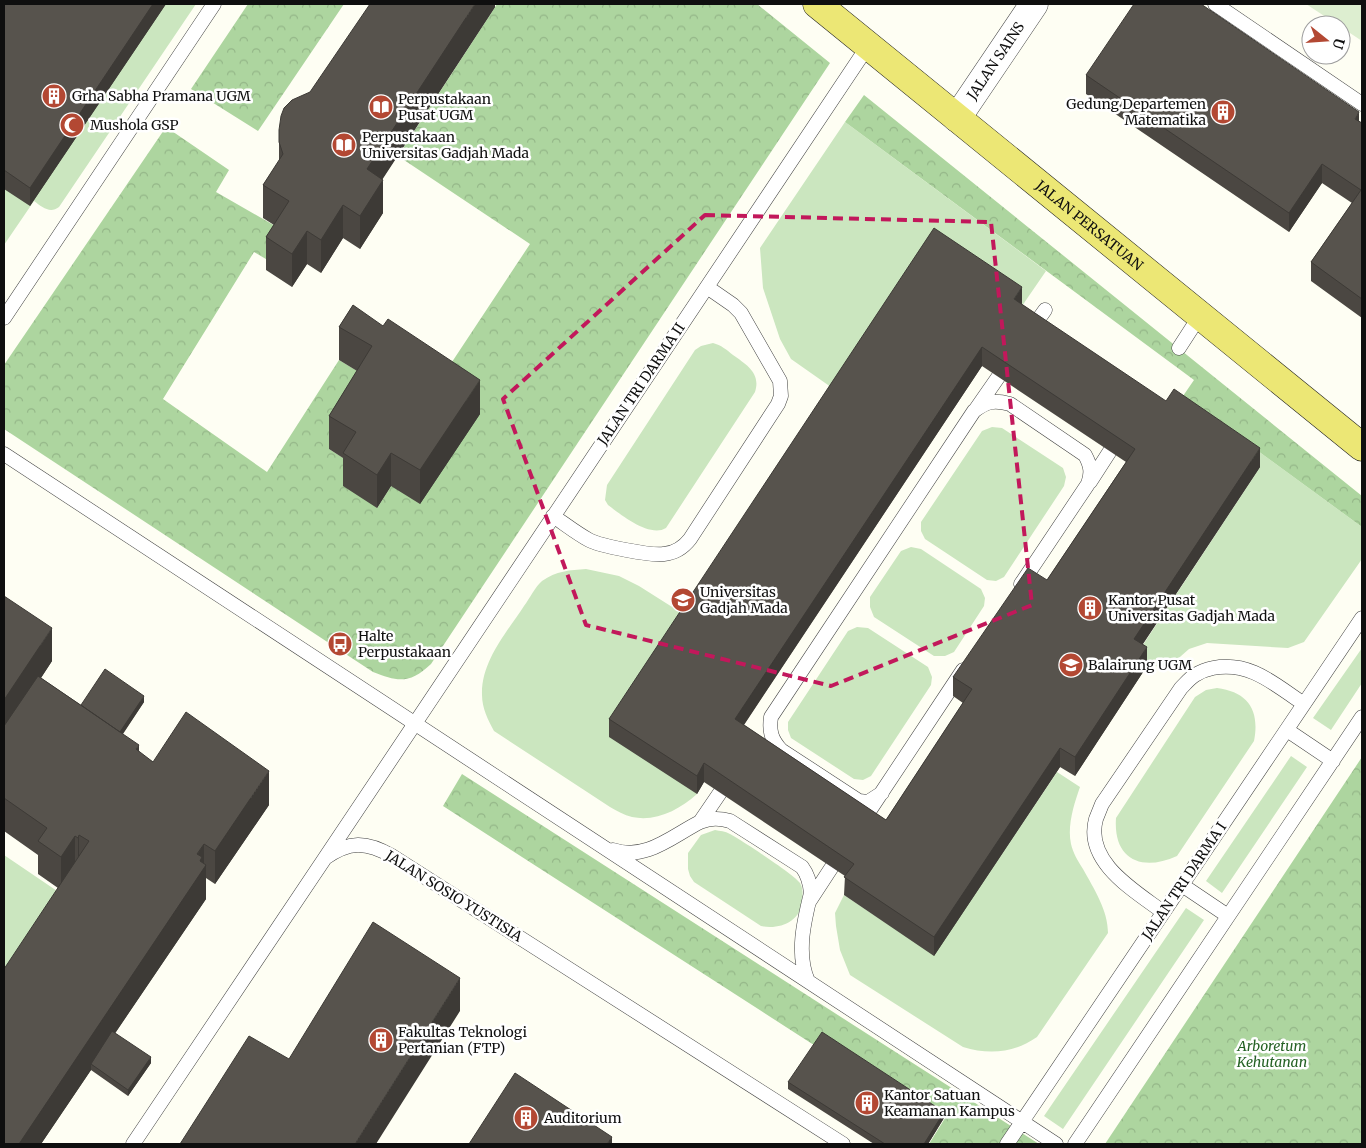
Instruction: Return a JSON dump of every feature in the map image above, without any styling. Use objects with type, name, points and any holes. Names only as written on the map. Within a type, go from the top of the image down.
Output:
[{"type":"main road","name":"JALAN PERSATUAN","points":[[817,4],[1201,314],[1362,447]]},
{"type":"street","name":"JALAN SAINS","points":[[957,118],[1034,4]]},
{"type":"lane","points":[[4,318],[214,4]]},
{"type":"lane","points":[[1215,4],[1362,104]]},
{"type":"lane","name":"JALAN TRI DARMA II","points":[[325,858],[868,46]]},
{"type":"lane","points":[[553,516],[588,540],[606,546],[662,555],[685,546],[690,539],[778,404],[782,390],[776,373],[741,313],[734,305],[707,287]]},
{"type":"lane","points":[[760,733],[974,411],[1045,310]]},
{"type":"lane","points":[[1179,348],[1201,314]]},
{"type":"lane","points":[[974,411],[984,403],[998,401],[1010,404],[1085,455],[1090,465],[1091,475],[1088,484]]},
{"type":"lane","points":[[1015,593],[1110,451]]},
{"type":"lane","points":[[4,454],[1056,1144]]},
{"type":"lane","name":"JALAN TRI DARMA I","points":[[1006,1144],[1362,618]]},
{"type":"lane","points":[[808,902],[973,656]]},
{"type":"lane","points":[[1163,912],[1119,880],[1106,865],[1095,835],[1096,820],[1102,804],[1181,688],[1195,675],[1224,666],[1242,667],[1257,672],[1304,704]]},
{"type":"lane","points":[[771,717],[769,730],[773,741],[781,750],[858,801],[868,802],[882,793]]},
{"type":"lane","points":[[1075,1144],[1362,717]]},
{"type":"lane","points":[[1287,730],[1333,761]]},
{"type":"lane","points":[[700,822],[738,766]]},
{"type":"lane","points":[[600,846],[632,854],[645,852],[700,822],[720,818],[730,820],[802,867],[808,875],[811,893],[808,902],[802,952],[804,971],[808,981]]},
{"type":"lane","name":"JALAN SOSIO YUSTISIA","points":[[133,1144],[325,858],[336,850],[362,844],[380,849],[843,1144]]},
{"type":"lane","points":[[1182,885],[1228,916]]},
{"type":"highlighted area","points":[[705,215],[991,222],[1032,605],[831,686],[586,625],[503,399]]},
{"type":"green space","name":"Grha Sabha Pramana UGM","points":[[4,4],[196,4],[59,207],[49,210],[34,201],[4,245]]},
{"type":"green space","points":[[248,4],[344,4],[258,131],[191,89]]},
{"type":"green space","points":[[497,4],[757,4],[830,63],[431,664],[410,678],[390,678],[373,672],[4,429],[4,365],[166,127],[229,170],[216,192],[289,234],[271,262],[254,252],[163,399],[267,472],[339,360],[372,380],[329,449],[356,466],[377,508],[391,486],[446,371],[530,244],[398,156]]},
{"type":"green space","points":[[1306,4],[1362,4],[1362,41],[1351,34],[1351,15],[1323,15]]},
{"type":"green space","points":[[864,95],[1362,496],[1362,527],[1183,396],[1194,380],[845,122]]},
{"type":"green space","points":[[845,122],[1046,271],[1022,306],[838,392],[791,359],[780,339],[763,288],[760,248]]},
{"type":"green space","points":[[713,343],[719,345],[752,370],[756,380],[755,392],[666,528],[652,530],[644,528],[608,505],[605,500],[607,485],[695,350],[701,346]]},
{"type":"green space","points":[[1183,396],[1362,527],[1362,559],[1304,642],[1288,648],[1207,643],[1189,649],[1164,671],[1137,654],[1260,467]]},
{"type":"green space","points":[[992,427],[1002,428],[1063,468],[1066,477],[1064,486],[1004,577],[996,581],[987,580],[925,539],[921,531],[921,522],[982,431]]},
{"type":"green space","points":[[911,547],[921,549],[981,589],[985,598],[984,606],[954,652],[945,656],[934,656],[874,617],[870,607],[870,597],[901,551]]},
{"type":"green space","points":[[586,569],[619,576],[639,586],[688,617],[697,794],[675,810],[658,816],[650,818],[632,817],[610,807],[494,731],[484,709],[482,700],[483,682],[490,659],[537,586],[542,581],[558,573]]},
{"type":"green space","points":[[857,627],[868,628],[928,667],[932,677],[931,685],[871,776],[863,780],[854,779],[791,738],[788,730],[788,722],[848,631]]},
{"type":"green space","points":[[1362,648],[1362,683],[1331,730],[1313,718]]},
{"type":"green space","points":[[1217,688],[1237,694],[1249,704],[1255,720],[1254,741],[1177,856],[1152,863],[1132,859],[1119,844],[1116,832],[1116,818],[1195,697],[1206,690]]},
{"type":"green space","points":[[1291,756],[1307,767],[1222,893],[1206,881]]},
{"type":"green space","name":"Arboretum Kehutanan","points":[[1362,757],[1362,1144],[1105,1144]]},
{"type":"green space","points":[[1057,772],[1080,787],[1073,808],[1071,844],[1103,908],[1108,933],[1037,1037],[1019,1046],[1001,1051],[982,1051],[963,1047],[850,975],[840,950],[835,913],[844,895],[934,955]]},
{"type":"green space","points":[[462,774],[1039,1144],[929,1144],[947,1115],[944,1118],[817,1047],[443,806]]},
{"type":"green space","points":[[715,830],[728,833],[745,843],[800,883],[802,887],[802,902],[797,915],[793,919],[788,923],[775,927],[761,926],[694,882],[688,869],[688,853],[701,835]]},
{"type":"green space","points":[[4,855],[60,893],[4,977]]},
{"type":"green space","points":[[1186,908],[1204,920],[1063,1129],[1044,1116]]},
{"type":"building","name":"Grha Sabha Pramana UGM","points":[[4,4],[153,4],[30,188],[4,170]]},
{"type":"building","name":"Perpustakaan Universitas Gadjah Mada","points":[[370,4],[475,4],[367,169],[383,180],[360,216],[343,205],[321,240],[307,231],[292,254],[266,237],[289,201],[263,185],[283,154],[279,142],[281,116],[284,108],[292,100],[310,92]]},
{"type":"building","name":"Gedung Departemen Matematika","points":[[1134,4],[1201,4],[1359,112],[1355,119],[1362,123],[1362,299],[1311,262],[1361,190],[1322,164],[1289,213],[1086,75]]},
{"type":"building","name":"Kantor Pusat Universitas Gadjah Mada","points":[[934,228],[1022,287],[1014,299],[1166,401],[1174,389],[1260,448],[1134,639],[1147,647],[1075,757],[1060,748],[934,937],[844,877],[854,864],[704,763],[697,776],[609,719]],"holes":[[[982,347],[1135,449],[1047,580],[1028,568],[953,677],[972,689],[886,820],[735,719]]]},
{"type":"building","points":[[353,305],[383,326],[388,319],[480,380],[420,470],[391,453],[377,475],[343,453],[356,432],[329,416],[372,346],[339,327]]},
{"type":"building","points":[[4,596],[52,628],[4,700]]},
{"type":"building","points":[[105,669],[144,696],[120,732],[81,705]]},
{"type":"building","points":[[38,676],[139,745],[136,749],[153,762],[186,712],[269,771],[215,851],[204,844],[197,854],[202,857],[200,861],[206,865],[19,1144],[4,1144],[4,969],[89,841],[79,835],[78,838],[75,836],[61,857],[38,841],[47,828],[4,798],[4,726]]},
{"type":"building","name":"Fakultas Teknologi Pertanian (FTP)","points":[[373,922],[460,978],[355,1144],[180,1144],[249,1036],[289,1059]]},
{"type":"building","points":[[112,1031],[151,1057],[128,1090],[91,1064]]},
{"type":"building","name":"Kantor Satuan Keamanan Kampus","points":[[822,1032],[944,1112],[924,1144],[885,1144],[788,1082]]},
{"type":"building","points":[[515,1073],[612,1137],[607,1144],[469,1144]]},
{"type":"place","name":"Grha Sabha Pramana UGM","points":[[54,96]]},
{"type":"place","name":"Perpustakaan Pusat UGM","points":[[381,107]]},
{"type":"place","name":"Gedung Departemen Matematika","points":[[1223,112]]},
{"type":"place","name":"Mushola GSP","points":[[72,125]]},
{"type":"place","name":"Perpustakaan Universitas Gadjah Mada","points":[[344,145]]},
{"type":"place","name":"Universitas Gadjah Mada","points":[[683,600]]},
{"type":"place","name":"Kantor Pusat Universitas Gadjah Mada","points":[[1090,608]]},
{"type":"place","name":"Halte Perpustakaan","points":[[340,644]]},
{"type":"place","name":"Balairung UGM","points":[[1071,665]]},
{"type":"place","name":"Fakultas Teknologi Pertanian (FTP)","points":[[381,1040]]},
{"type":"place","name":"Kantor Satuan Keamanan Kampus","points":[[867,1103]]},
{"type":"place","name":"Auditorium","points":[[526,1118]]}]
